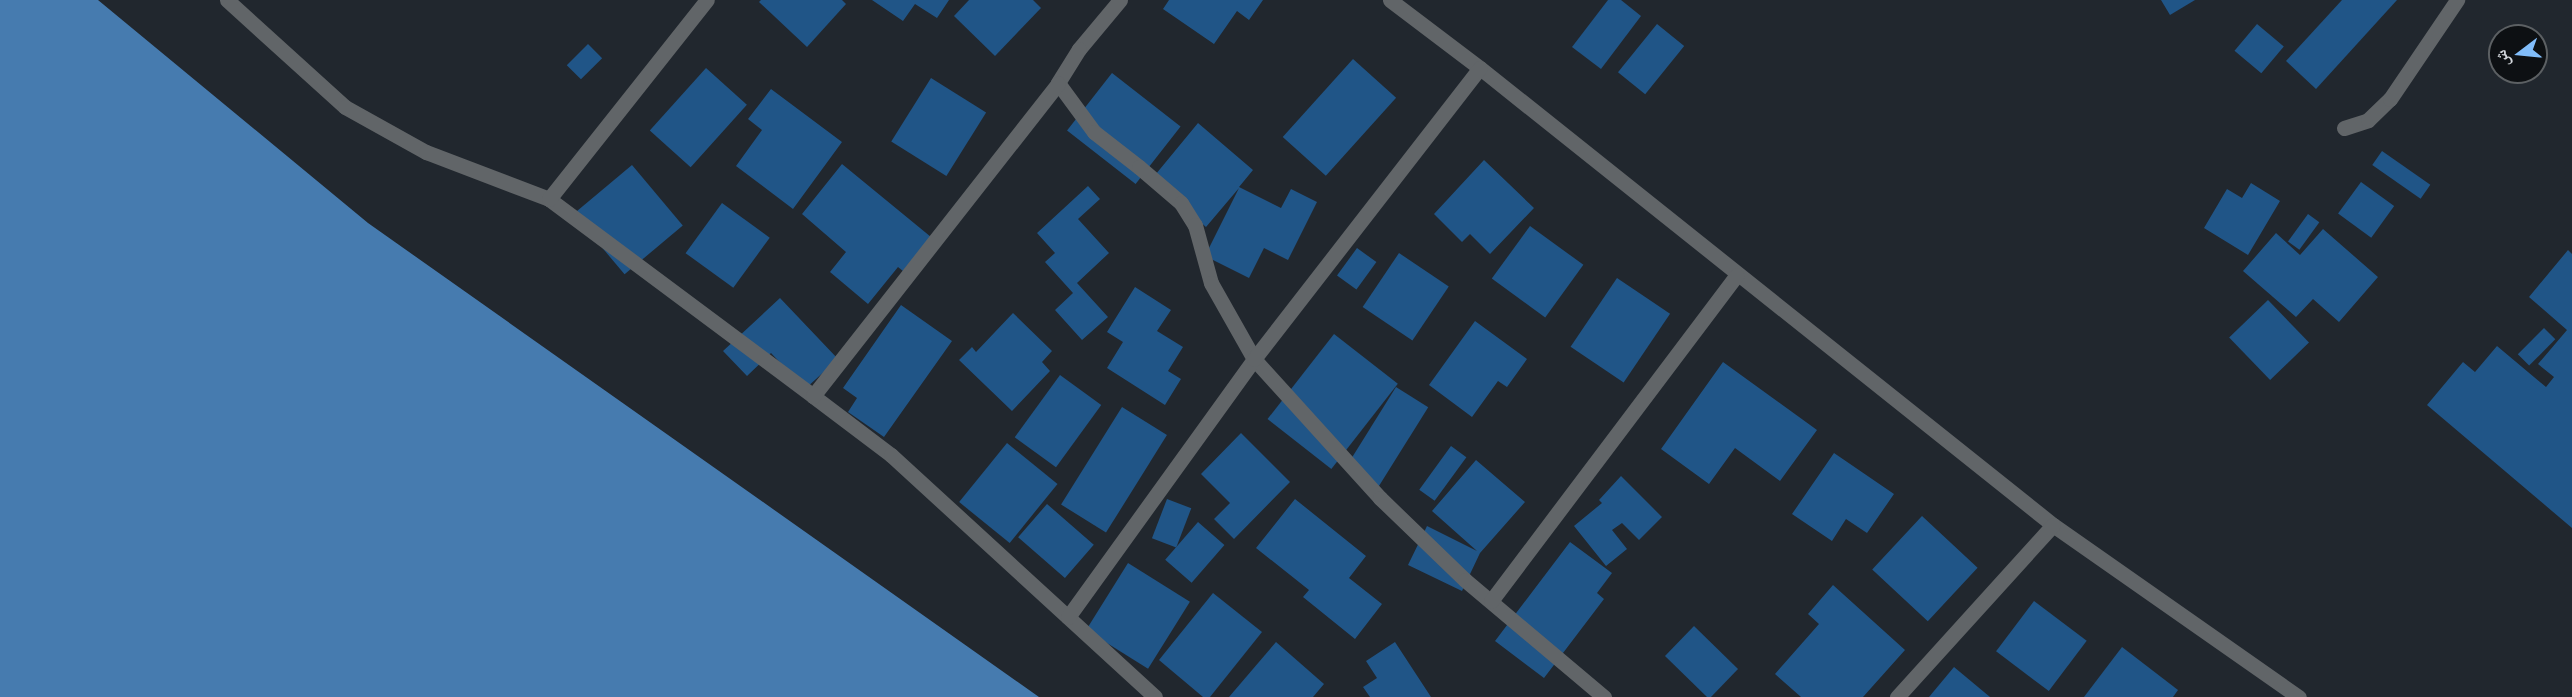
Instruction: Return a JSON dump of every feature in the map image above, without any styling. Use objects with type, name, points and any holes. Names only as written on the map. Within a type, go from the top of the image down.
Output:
[{"type":"street","points":[[227,0],[345,106],[426,152],[549,199],[813,396],[891,455],[1155,697]]},
{"type":"street","points":[[549,199],[706,0]]},
{"type":"street","points":[[813,396],[1058,83],[1079,49],[1120,0]]},
{"type":"street","points":[[1390,0],[1480,68],[1737,275],[2054,525],[2299,697]]},
{"type":"street","points":[[2344,128],[2368,120],[2390,99],[2457,0]]},
{"type":"street","points":[[1068,617],[1254,359],[1480,68]]},
{"type":"street","points":[[1058,83],[1094,132],[1140,166],[1181,203],[1195,225],[1211,283],[1254,359],[1380,498],[1491,601],[1604,697]]},
{"type":"street","points":[[1491,601],[1737,275]]},
{"type":"street","points":[[1897,697],[2054,525]]},
{"type":"water","points":[[0,0],[98,0],[368,223],[1039,697],[0,697]]},
{"type":"building","points":[[761,0],[842,0],[846,4],[807,47],[759,2]]},
{"type":"building","points":[[872,0],[949,0],[937,18],[915,4],[903,21]]},
{"type":"building","points":[[969,0],[1033,0],[1041,8],[995,56],[954,16]]},
{"type":"building","points":[[1169,0],[1263,0],[1249,20],[1237,11],[1214,44],[1163,9]]},
{"type":"building","points":[[1608,0],[1621,0],[1641,16],[1601,69],[1572,47]]},
{"type":"building","points":[[2161,0],[2195,0],[2170,15]]},
{"type":"building","points":[[2342,0],[2397,0],[2316,89],[2286,61]]},
{"type":"building","points":[[1657,24],[1684,46],[1645,94],[1618,72]]},
{"type":"building","points":[[2257,24],[2284,46],[2261,73],[2235,51]]},
{"type":"building","points":[[588,44],[602,58],[581,79],[567,65]]},
{"type":"building","points":[[1353,59],[1396,98],[1326,176],[1283,137]]},
{"type":"building","points":[[706,68],[747,105],[691,167],[650,130]]},
{"type":"building","points":[[1112,73],[1181,127],[1136,184],[1067,131]]},
{"type":"building","points":[[931,78],[986,112],[946,176],[891,142]]},
{"type":"building","points":[[771,89],[842,142],[793,209],[736,166],[762,130],[748,119]]},
{"type":"building","points":[[1198,123],[1253,170],[1239,187],[1281,208],[1291,189],[1317,202],[1288,260],[1264,248],[1249,278],[1205,256],[1239,188],[1206,227],[1151,180]]},
{"type":"building","points":[[2382,151],[2430,185],[2421,199],[2372,165]]},
{"type":"building","points":[[1484,160],[1534,208],[1490,254],[1470,234],[1462,242],[1434,214]]},
{"type":"building","points":[[842,164],[931,237],[903,271],[898,267],[868,304],[830,272],[846,252],[802,214]]},
{"type":"building","points":[[632,165],[683,226],[625,274],[574,214]]},
{"type":"building","points":[[2361,182],[2394,206],[2371,238],[2338,214]]},
{"type":"building","points":[[2251,183],[2280,201],[2248,255],[2204,228],[2227,189],[2242,198]]},
{"type":"building","points":[[1088,186],[1100,199],[1078,219],[1109,253],[1077,283],[1108,317],[1082,340],[1055,310],[1073,293],[1045,262],[1055,253],[1037,233]]},
{"type":"building","points":[[722,203],[770,238],[733,288],[686,253]]},
{"type":"building","points":[[2308,214],[2319,222],[2299,250],[2288,242]]},
{"type":"building","points":[[1530,226],[1583,265],[1545,317],[1492,279]]},
{"type":"building","points":[[2323,229],[2378,277],[2339,322],[2313,299],[2296,317],[2243,271],[2276,233],[2300,255]]},
{"type":"building","points":[[1357,248],[1376,262],[1356,290],[1337,276]]},
{"type":"building","points":[[2568,250],[2572,254],[2572,528],[2427,405],[2463,362],[2475,372],[2497,346],[2546,387],[2554,377],[2538,364],[2567,330],[2529,297]]},
{"type":"building","points":[[1399,253],[1449,287],[1412,340],[1363,307]]},
{"type":"building","points":[[1617,278],[1670,314],[1624,383],[1571,347]]},
{"type":"building","points":[[1135,287],[1171,310],[1157,331],[1183,347],[1168,371],[1181,379],[1165,405],[1107,368],[1123,342],[1107,332]]},
{"type":"building","points":[[780,298],[838,359],[805,389],[771,353],[747,376],[723,351]]},
{"type":"building","points":[[2268,300],[2309,342],[2270,380],[2229,338]]},
{"type":"building","points":[[901,305],[952,341],[884,437],[848,412],[857,398],[843,388]]},
{"type":"building","points":[[1013,313],[1052,351],[1042,362],[1050,371],[1012,411],[959,360],[972,347],[976,352]]},
{"type":"building","points":[[1475,321],[1527,359],[1507,387],[1498,381],[1472,417],[1429,385]]},
{"type":"building","points":[[2544,328],[2555,339],[2529,365],[2518,354]]},
{"type":"building","points":[[1334,334],[1398,384],[1331,469],[1268,419]]},
{"type":"building","points":[[1723,362],[1817,430],[1780,481],[1735,448],[1709,484],[1661,449]]},
{"type":"building","points":[[1060,375],[1101,405],[1056,467],[1015,437]]},
{"type":"building","points":[[1396,387],[1428,407],[1377,489],[1345,468]]},
{"type":"building","points":[[1122,407],[1167,435],[1106,533],[1061,505]]},
{"type":"building","points":[[1241,433],[1290,482],[1234,539],[1214,519],[1230,503],[1201,474]]},
{"type":"building","points":[[1007,443],[1058,484],[1010,543],[959,502]]},
{"type":"building","points":[[1451,446],[1466,457],[1435,501],[1419,490]]},
{"type":"building","points":[[1834,453],[1894,494],[1867,533],[1846,519],[1832,541],[1792,514]]},
{"type":"building","points":[[1476,460],[1525,502],[1480,553],[1462,591],[1408,565],[1427,526],[1477,551],[1432,511]]},
{"type":"building","points":[[1621,476],[1662,517],[1639,540],[1622,523],[1612,530],[1627,549],[1606,566],[1574,526],[1602,503],[1599,500]]},
{"type":"building","points":[[1167,499],[1191,508],[1176,548],[1152,538]]},
{"type":"building","points":[[1295,499],[1366,556],[1349,578],[1382,604],[1355,639],[1303,597],[1309,590],[1256,548]]},
{"type":"building","points":[[1047,504],[1094,545],[1065,578],[1018,537]]},
{"type":"building","points":[[1922,516],[1978,568],[1928,621],[1872,569]]},
{"type":"building","points":[[1198,522],[1224,545],[1192,583],[1165,560]]},
{"type":"building","points":[[1570,542],[1612,573],[1597,593],[1604,599],[1544,678],[1495,641]]},
{"type":"building","points":[[1128,563],[1190,602],[1148,669],[1086,630]]},
{"type":"building","points":[[1833,585],[1905,650],[1863,697],[1801,697],[1775,674],[1819,624],[1808,614]]},
{"type":"building","points":[[1213,593],[1262,632],[1210,697],[1203,697],[1159,660]]},
{"type":"building","points":[[2034,601],[2087,641],[2049,691],[1996,651]]},
{"type":"building","points":[[1694,626],[1738,669],[1711,697],[1707,697],[1665,656]]},
{"type":"building","points":[[1276,642],[1324,684],[1313,697],[1229,697]]},
{"type":"building","points":[[1395,642],[1431,697],[1370,697],[1363,687],[1377,678],[1366,661]]},
{"type":"building","points":[[2122,647],[2178,690],[2173,697],[2084,697]]},
{"type":"building","points":[[1954,667],[1990,697],[1929,697]]}]
